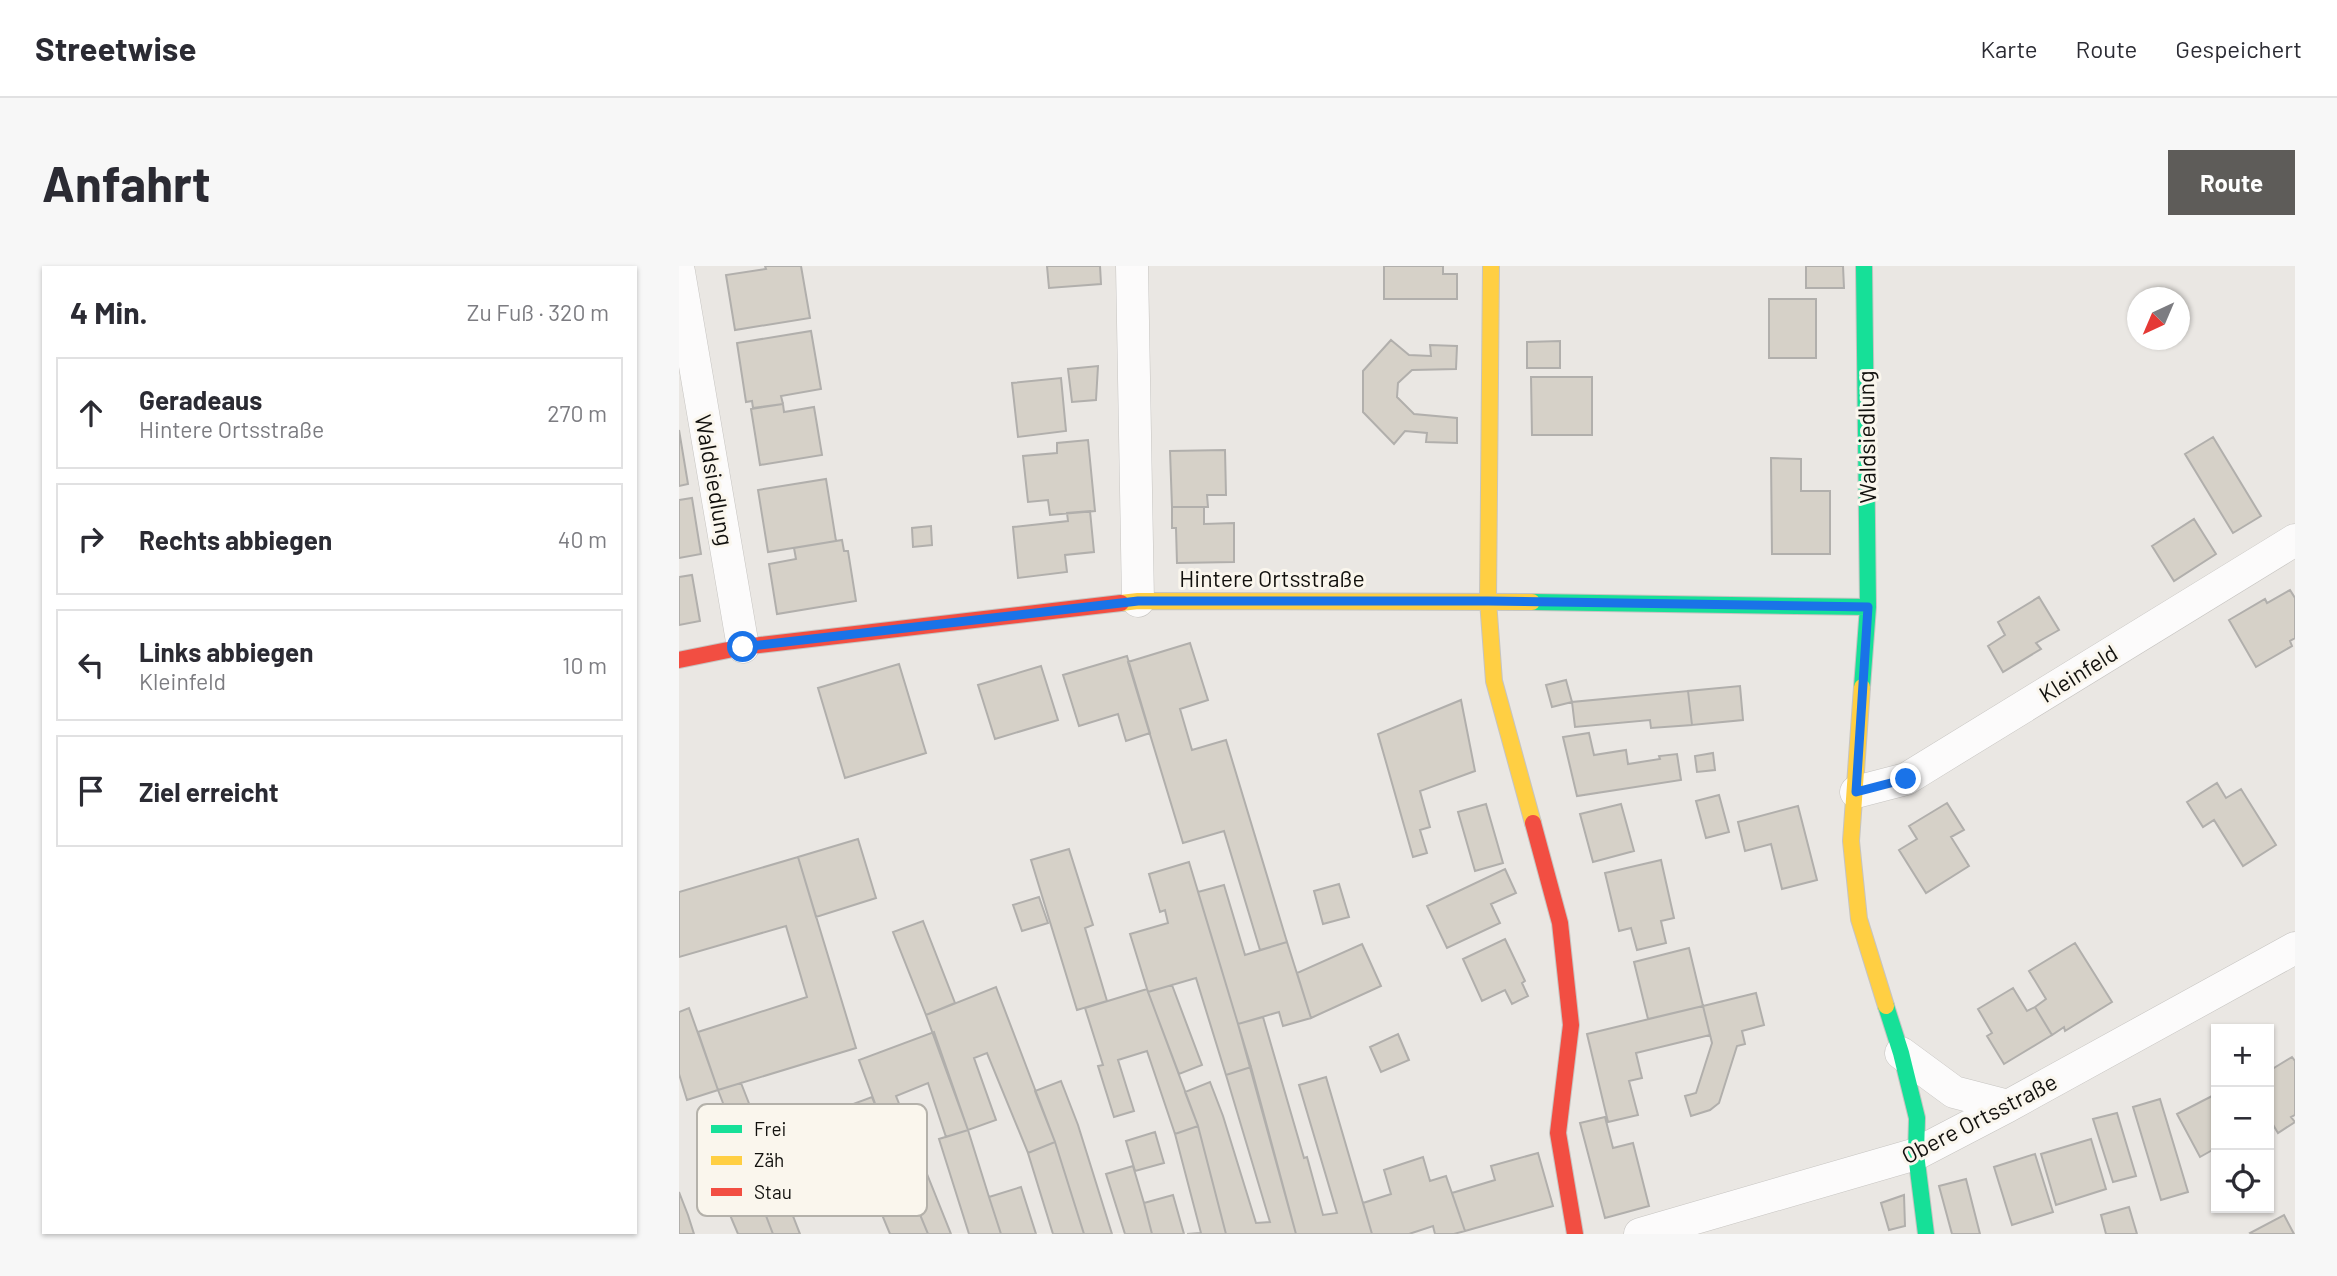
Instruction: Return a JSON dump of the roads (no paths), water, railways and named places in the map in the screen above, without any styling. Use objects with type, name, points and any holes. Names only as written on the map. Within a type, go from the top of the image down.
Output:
[{"type":"street","points":[[1132,266],[1138,601]]},
{"type":"street","points":[[1491,266],[1488,601],[1494,681],[1560,923],[1571,1025],[1558,1133],[1575,1234]]},
{"type":"street","name":"Waldsiedlung","points":[[1864,266],[1868,607],[1851,841],[1859,919],[1901,1053],[1917,1118],[1916,1154],[1926,1234]]},
{"type":"street","name":"Waldsiedlung","points":[[679,272],[743,647]]},
{"type":"street","name":"Kleinfeld","points":[[1856,792],[1906,779],[2295,540]]},
{"type":"street","name":"Hintere Ortsstraße","points":[[679,660],[743,647],[1138,601],[1488,601],[1868,607]]},
{"type":"street","name":"Obere Ortsstraße","points":[[1640,1234],[1916,1154],[2295,948]]},
{"type":"street","points":[[1901,1053],[1954,1093],[2008,1106]]}]
